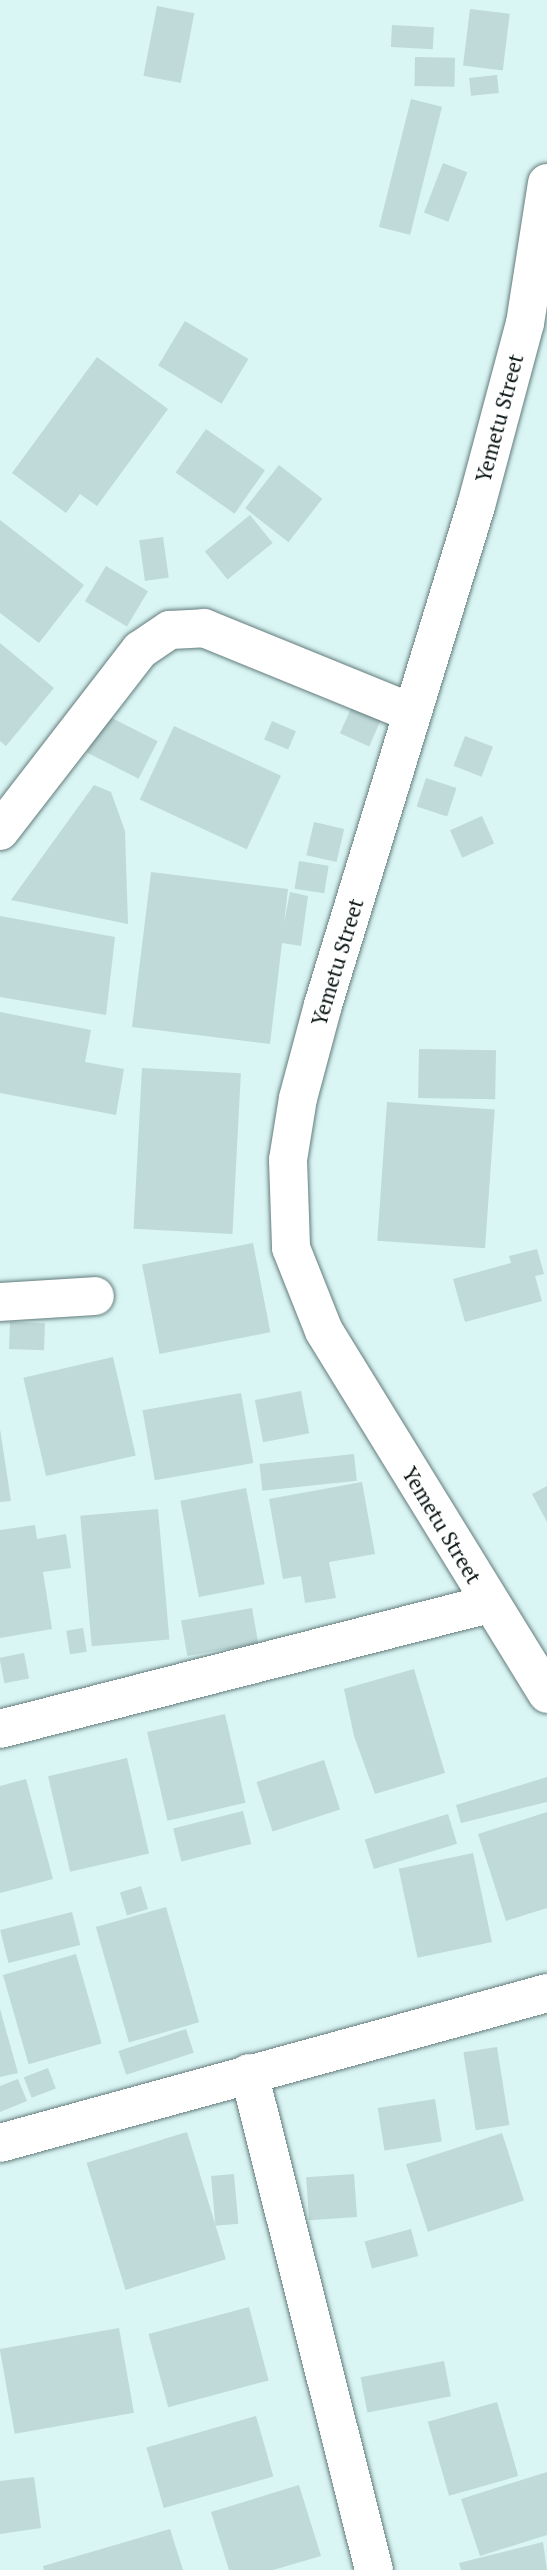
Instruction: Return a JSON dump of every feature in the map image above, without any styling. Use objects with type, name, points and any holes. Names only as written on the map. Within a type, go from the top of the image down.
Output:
[{"type":"street","name":"Yemetu Street","points":[[547,183],[525,323],[298,1098],[288,1160],[291,1248],[324,1331],[489,1604],[547,1693]]},
{"type":"street","points":[[0,831],[140,650],[170,630],[204,628],[412,713]]},
{"type":"street","points":[[0,1302],[95,1296]]},
{"type":"street","points":[[0,1729],[489,1604]]},
{"type":"street","points":[[0,2143],[547,1993]]},
{"type":"street","points":[[249,2073],[374,2570]]},
{"type":"building","points":[[157,6],[194,13],[181,83],[143,76]]},
{"type":"building","points":[[470,9],[510,14],[503,70],[463,66]]},
{"type":"building","points":[[392,25],[434,27],[433,49],[391,47]]},
{"type":"building","points":[[415,57],[455,58],[454,87],[414,86]]},
{"type":"building","points":[[497,75],[499,93],[471,96],[469,78]]},
{"type":"building","points":[[411,99],[442,107],[410,235],[379,227]]},
{"type":"building","points":[[443,163],[467,172],[448,222],[424,212]]},
{"type":"building","points":[[185,321],[248,359],[222,404],[158,366]]},
{"type":"building","points":[[97,357],[168,409],[97,506],[80,494],[66,513],[12,473]]},
{"type":"building","points":[[206,429],[265,470],[235,514],[176,472]]},
{"type":"building","points":[[279,465],[322,499],[288,542],[245,508]]},
{"type":"building","points":[[250,515],[273,543],[228,579],[205,552]]},
{"type":"building","points":[[0,520],[84,585],[39,643],[0,613]]},
{"type":"building","points":[[163,537],[169,578],[145,581],[139,540]]},
{"type":"building","points":[[106,566],[148,591],[127,626],[85,601]]},
{"type":"building","points":[[0,643],[54,688],[6,746],[0,741]]},
{"type":"building","points":[[357,695],[386,708],[369,746],[340,733]]},
{"type":"building","points":[[106,715],[158,741],[139,779],[87,752]]},
{"type":"building","points":[[272,721],[296,731],[288,750],[264,739]]},
{"type":"building","points":[[174,726],[281,776],[247,849],[140,799]]},
{"type":"building","points":[[465,736],[493,747],[482,777],[454,766]]},
{"type":"building","points":[[426,778],[456,788],[447,816],[417,807]]},
{"type":"building","points":[[94,785],[111,792],[125,831],[128,924],[11,900]]},
{"type":"building","points":[[482,816],[494,843],[462,858],[450,830]]},
{"type":"building","points":[[314,822],[344,829],[337,862],[306,855]]},
{"type":"building","points":[[299,861],[329,866],[324,893],[295,889]]},
{"type":"building","points":[[151,872],[288,889],[284,923],[290,892],[308,896],[301,946],[282,943],[270,1044],[132,1027]]},
{"type":"building","points":[[0,916],[115,937],[106,1015],[0,997]]},
{"type":"building","points":[[0,1012],[91,1030],[85,1062],[124,1069],[116,1115],[0,1093]]},
{"type":"building","points":[[419,1049],[496,1050],[495,1099],[418,1098]]},
{"type":"building","points":[[142,1068],[241,1073],[232,1234],[134,1229]]},
{"type":"building","points":[[387,1102],[495,1110],[485,1248],[377,1241]]},
{"type":"building","points":[[253,1243],[270,1332],[159,1354],[142,1265]]},
{"type":"building","points":[[537,1249],[544,1274],[535,1276],[542,1301],[465,1322],[453,1279],[511,1263],[509,1256]]},
{"type":"building","points":[[10,1322],[45,1323],[44,1350],[9,1349]]},
{"type":"building","points":[[113,1357],[136,1455],[46,1476],[23,1378]]},
{"type":"building","points":[[301,1391],[309,1433],[263,1442],[255,1400]]},
{"type":"building","points":[[241,1393],[253,1463],[155,1480],[143,1410]]},
{"type":"building","points":[[0,1429],[11,1501],[0,1502]]},
{"type":"building","points":[[354,1454],[357,1481],[262,1491],[260,1464]]},
{"type":"building","points":[[362,1482],[375,1554],[329,1562],[336,1598],[305,1603],[301,1576],[283,1579],[269,1499]]},
{"type":"building","points":[[547,1486],[547,1522],[532,1494]]},
{"type":"building","points":[[246,1488],[265,1584],[199,1597],[180,1501]]},
{"type":"building","points":[[158,1509],[169,1640],[92,1646],[80,1516]]},
{"type":"building","points":[[35,1525],[37,1539],[66,1534],[71,1568],[43,1572],[52,1629],[0,1638],[0,1530]]},
{"type":"building","points":[[252,1608],[258,1643],[187,1656],[181,1621]]},
{"type":"building","points":[[83,1628],[87,1652],[70,1654],[66,1631]]},
{"type":"building","points":[[24,1653],[29,1679],[4,1683],[0,1658]]},
{"type":"building","points":[[414,1669],[445,1773],[375,1794],[354,1736],[344,1689]]},
{"type":"building","points":[[225,1714],[245,1803],[168,1821],[147,1732]]},
{"type":"building","points":[[127,1758],[149,1853],[70,1872],[48,1776]]},
{"type":"building","points":[[324,1760],[340,1809],[273,1831],[256,1782]]},
{"type":"building","points":[[547,1777],[547,1802],[461,1823],[456,1805]]},
{"type":"building","points":[[26,1779],[53,1879],[0,1893],[0,1786]]},
{"type":"building","points":[[243,1811],[251,1844],[181,1861],[173,1828]]},
{"type":"building","points":[[547,1812],[547,1908],[506,1921],[478,1834]]},
{"type":"building","points":[[448,1814],[457,1844],[374,1869],[365,1839]]},
{"type":"building","points":[[473,1853],[492,1942],[418,1958],[399,1869]]},
{"type":"building","points":[[141,1886],[148,1909],[127,1915],[120,1892]]},
{"type":"building","points":[[166,1907],[199,2022],[129,2042],[96,1927]]},
{"type":"building","points":[[72,1912],[80,1945],[8,1963],[0,1930]]},
{"type":"building","points":[[76,1954],[102,2043],[29,2064],[3,1975]]},
{"type":"building","points":[[0,2009],[18,2073],[0,2077]]},
{"type":"building","points":[[186,2029],[194,2053],[126,2075],[118,2051]]},
{"type":"building","points":[[497,2047],[509,2125],[476,2130],[463,2052]]},
{"type":"building","points":[[48,2068],[56,2089],[32,2098],[24,2077]]},
{"type":"building","points":[[18,2079],[27,2101],[0,2112],[0,2086]]},
{"type":"building","points":[[435,2099],[442,2141],[384,2151],[378,2108]]},
{"type":"building","points":[[187,2132],[226,2259],[125,2290],[87,2163]]},
{"type":"building","points":[[502,2133],[524,2201],[428,2232],[406,2164]]},
{"type":"building","points":[[234,2174],[238,2224],[215,2226],[211,2176]]},
{"type":"building","points":[[354,2174],[357,2217],[309,2220],[306,2177]]},
{"type":"building","points":[[411,2229],[418,2256],[372,2268],[365,2241]]},
{"type":"building","points":[[249,2307],[269,2380],[168,2407],[149,2334]]},
{"type":"building","points":[[119,2328],[134,2413],[15,2434],[0,2349]]},
{"type":"building","points":[[444,2361],[451,2396],[367,2413],[361,2377]]},
{"type":"building","points":[[497,2402],[518,2476],[449,2496],[428,2422]]},
{"type":"building","points":[[256,2416],[273,2477],[164,2508],[146,2447]]},
{"type":"building","points":[[547,2472],[547,2535],[480,2556],[461,2499]]},
{"type":"building","points":[[34,2477],[41,2528],[0,2534],[0,2481]]},
{"type":"building","points":[[299,2485],[321,2556],[273,2570],[229,2570],[211,2512]]},
{"type":"building","points":[[170,2529],[183,2570],[44,2570],[43,2566]]},
{"type":"building","points":[[543,2542],[547,2570],[461,2570],[459,2563]]}]
